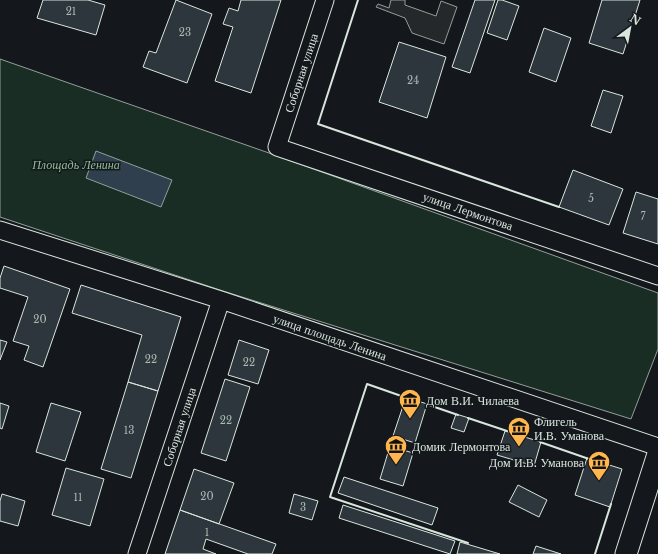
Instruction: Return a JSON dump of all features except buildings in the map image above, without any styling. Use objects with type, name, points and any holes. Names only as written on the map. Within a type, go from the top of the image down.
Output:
[{"type":"street","name":"Соборная улица","points":[[277,147],[325,0]]},
{"type":"street","name":"улица Лермонтова","points":[[277,147],[658,276]]},
{"type":"street","name":"улица площадь Ленина","points":[[0,230],[220,300],[658,447]]},
{"type":"street","name":"Соборная улица","points":[[138,554],[220,300]]},
{"type":"street","points":[[626,554],[658,454]]},
{"type":"green space","name":"Площадь Ленина","points":[[0,59],[269,153],[658,293],[658,349],[631,419],[223,291],[0,217]]},
{"type":"shaded area","points":[[391,0],[405,0],[405,5],[436,16],[441,1],[457,7],[444,44],[412,33],[405,18],[376,7],[378,4],[389,8]]},
{"type":"water","points":[[96,151],[172,180],[161,207],[86,178]]},
{"type":"wall","points":[[358,0],[318,124],[559,207]]},
{"type":"wall","points":[[407,398],[367,384],[330,497],[468,543]]},
{"type":"wall","points":[[426,404],[458,415]]},
{"type":"wall","points":[[468,418],[507,431]]},
{"type":"wall","points":[[540,442],[589,459]]},
{"type":"wall","points":[[595,554],[611,504]]},
{"type":"place","name":"Дом В.И. Чилаева","points":[[410,420]]},
{"type":"place","name":"Флигель И.В. Уманова","points":[[519,448]]},
{"type":"place","name":"Домик Лермонтова","points":[[396,466]]},
{"type":"place","name":"Дом И.В. Уманова","points":[[599,482]]}]
